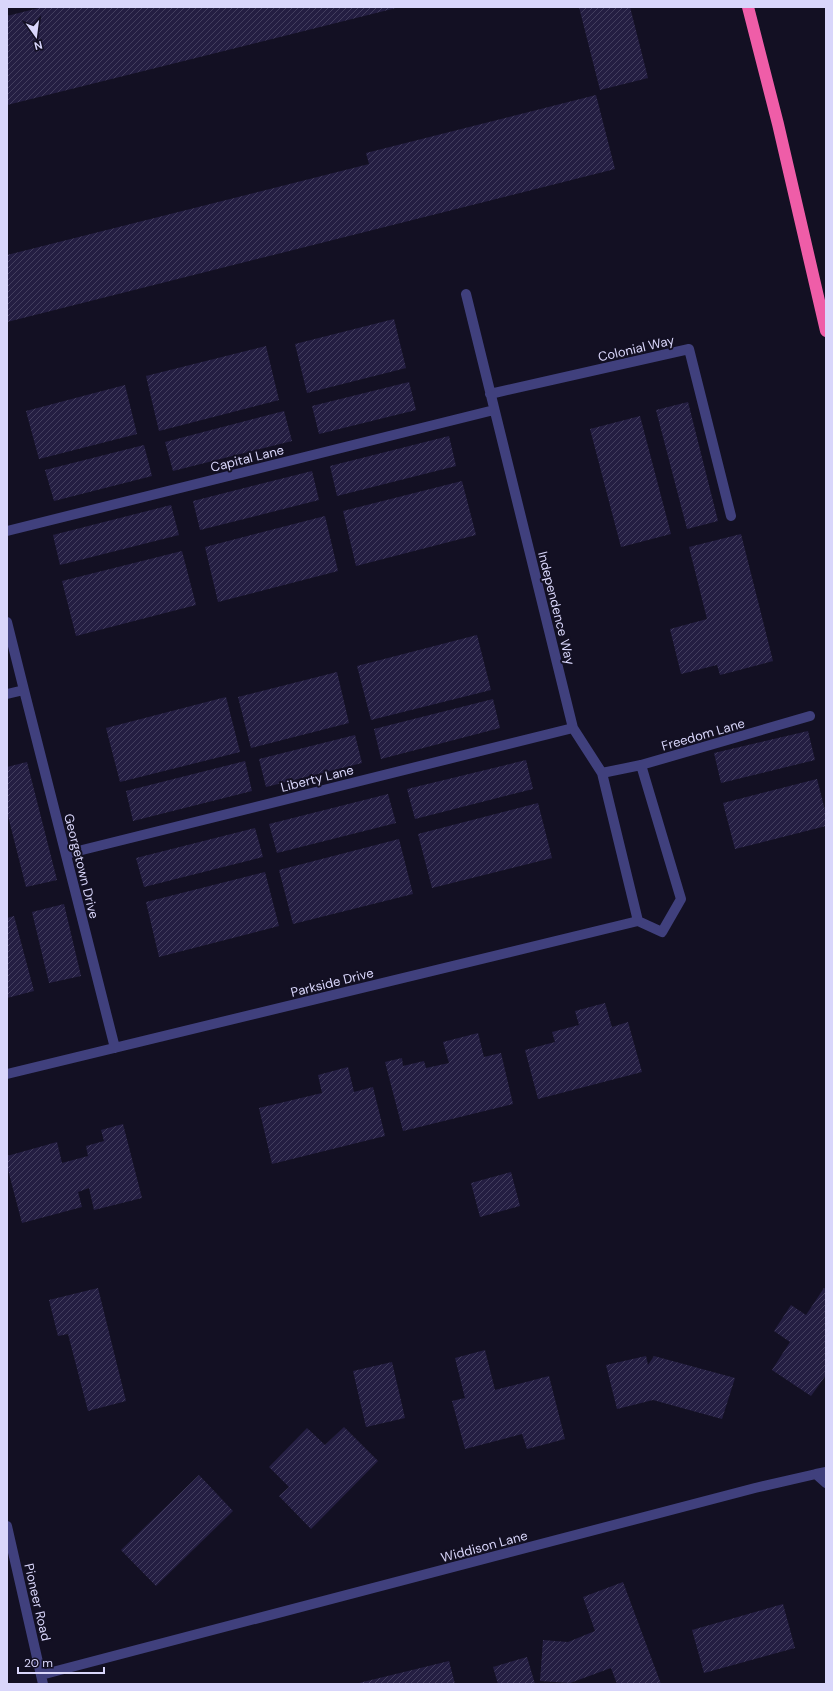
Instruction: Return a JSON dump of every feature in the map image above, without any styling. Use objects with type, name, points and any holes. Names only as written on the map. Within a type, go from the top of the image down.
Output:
[{"type":"highway","points":[[748,7],[778,124],[826,331]]},
{"type":"street","name":"Independence Way","points":[[466,294],[573,728],[602,774],[638,921]]},
{"type":"street","name":"Colonial Way","points":[[490,394],[689,349],[731,516]]},
{"type":"street","name":"Capital Lane","points":[[7,531],[494,410]]},
{"type":"street","name":"Georgetown Drive","points":[[7,622],[114,1048]]},
{"type":"street","points":[[7,694],[24,690]]},
{"type":"street","name":"Freedom Lane","points":[[602,774],[641,765],[810,716]]},
{"type":"street","name":"Liberty Lane","points":[[66,854],[573,728]]},
{"type":"street","points":[[638,921],[662,932],[681,899],[641,765]]},
{"type":"street","name":"Parkside Drive","points":[[7,1074],[638,921]]},
{"type":"street","name":"Widdison Lane","points":[[42,1680],[158,1644],[755,1488],[826,1472]]},
{"type":"street","points":[[816,1474],[826,1483]]},
{"type":"street","name":"Pioneer Road","points":[[7,1526],[42,1680]]},
{"type":"building","points":[[43,7],[396,8],[7,105],[7,16]]},
{"type":"building","points":[[579,7],[630,7],[648,78],[600,90]]},
{"type":"building","points":[[596,95],[615,169],[7,322],[7,255],[369,164],[366,153]]},
{"type":"building","points":[[394,319],[406,368],[307,393],[295,344]]},
{"type":"building","points":[[266,346],[279,400],[159,431],[146,376]]},
{"type":"building","points":[[409,382],[416,410],[319,434],[312,406]]},
{"type":"building","points":[[125,385],[137,434],[39,459],[26,411]]},
{"type":"building","points":[[688,402],[718,521],[687,529],[656,410]]},
{"type":"building","points":[[284,411],[292,441],[173,471],[165,442]]},
{"type":"building","points":[[640,416],[671,534],[621,547],[590,429]]},
{"type":"building","points":[[449,436],[456,466],[337,496],[330,466]]},
{"type":"building","points":[[144,445],[152,476],[54,501],[45,470]]},
{"type":"building","points":[[312,471],[319,500],[200,530],[193,501]]},
{"type":"building","points":[[462,481],[476,535],[356,566],[343,511]]},
{"type":"building","points":[[171,505],[179,535],[60,565],[53,535]]},
{"type":"building","points":[[325,516],[338,571],[218,602],[205,547]]},
{"type":"building","points":[[741,534],[773,661],[720,675],[717,665],[681,674],[670,629],[707,619],[689,547]]},
{"type":"building","points":[[182,551],[196,605],[76,636],[62,581]]},
{"type":"building","points":[[477,635],[491,690],[371,720],[357,666]]},
{"type":"building","points":[[337,672],[349,723],[251,748],[238,697]]},
{"type":"building","points":[[226,697],[240,752],[120,782],[106,728]]},
{"type":"building","points":[[493,699],[500,728],[381,759],[374,729]]},
{"type":"building","points":[[808,731],[815,760],[721,783],[714,753]]},
{"type":"building","points":[[355,735],[362,763],[266,787],[259,759]]},
{"type":"building","points":[[526,760],[533,789],[415,819],[407,789]]},
{"type":"building","points":[[245,761],[252,791],[133,821],[126,791]]},
{"type":"building","points":[[27,762],[57,880],[26,887],[7,812],[7,767]]},
{"type":"building","points":[[817,779],[826,814],[826,826],[735,849],[723,803]]},
{"type":"building","points":[[388,794],[396,823],[277,853],[269,824]]},
{"type":"building","points":[[538,803],[552,858],[432,888],[418,834]]},
{"type":"building","points":[[255,828],[263,857],[144,887],[136,858]]},
{"type":"building","points":[[399,839],[413,894],[293,924],[279,870]]},
{"type":"building","points":[[265,872],[279,926],[159,957],[146,902]]},
{"type":"building","points":[[64,904],[81,976],[49,983],[32,912]]},
{"type":"building","points":[[14,916],[34,991],[7,998],[7,918]]},
{"type":"building","points":[[605,1003],[612,1027],[628,1022],[642,1072],[538,1099],[525,1050],[555,1042],[552,1032],[579,1025],[575,1011]]},
{"type":"building","points":[[478,1033],[484,1057],[501,1053],[513,1104],[403,1131],[385,1062],[402,1058],[403,1066],[424,1061],[426,1068],[449,1063],[443,1042]]},
{"type":"building","points":[[348,1067],[354,1092],[373,1087],[385,1136],[272,1164],[259,1108],[322,1093],[318,1075]]},
{"type":"building","points":[[123,1124],[142,1198],[94,1210],[89,1188],[78,1192],[82,1207],[22,1223],[7,1166],[7,1156],[57,1142],[62,1163],[88,1156],[86,1146],[104,1141],[101,1130]]},
{"type":"building","points":[[511,1172],[520,1206],[480,1217],[471,1183]]},
{"type":"building","points":[[98,1288],[126,1401],[88,1411],[68,1334],[58,1336],[49,1300]]},
{"type":"building","points":[[824,1288],[826,1289],[826,1375],[811,1396],[772,1370],[790,1342],[774,1331],[791,1305],[806,1315]]},
{"type":"building","points":[[485,1350],[495,1390],[549,1376],[565,1439],[527,1449],[522,1434],[465,1449],[452,1401],[465,1398],[455,1358]]},
{"type":"building","points":[[646,1356],[648,1365],[654,1356],[735,1378],[722,1419],[653,1400],[617,1409],[606,1365]]},
{"type":"building","points":[[392,1362],[405,1418],[366,1427],[353,1371]]},
{"type":"building","points":[[344,1427],[378,1461],[311,1529],[279,1496],[289,1487],[269,1467],[307,1428],[325,1445]]},
{"type":"building","points":[[199,1475],[233,1511],[156,1586],[121,1550]]},
{"type":"building","points":[[623,1582],[661,1684],[617,1684],[611,1668],[570,1683],[540,1681],[543,1640],[568,1642],[595,1631],[583,1597]]},
{"type":"building","points":[[783,1604],[795,1648],[704,1673],[692,1630]]},
{"type":"building","points":[[527,1657],[535,1684],[498,1684],[493,1667]]},
{"type":"building","points":[[449,1661],[455,1684],[359,1684],[359,1683]]}]
